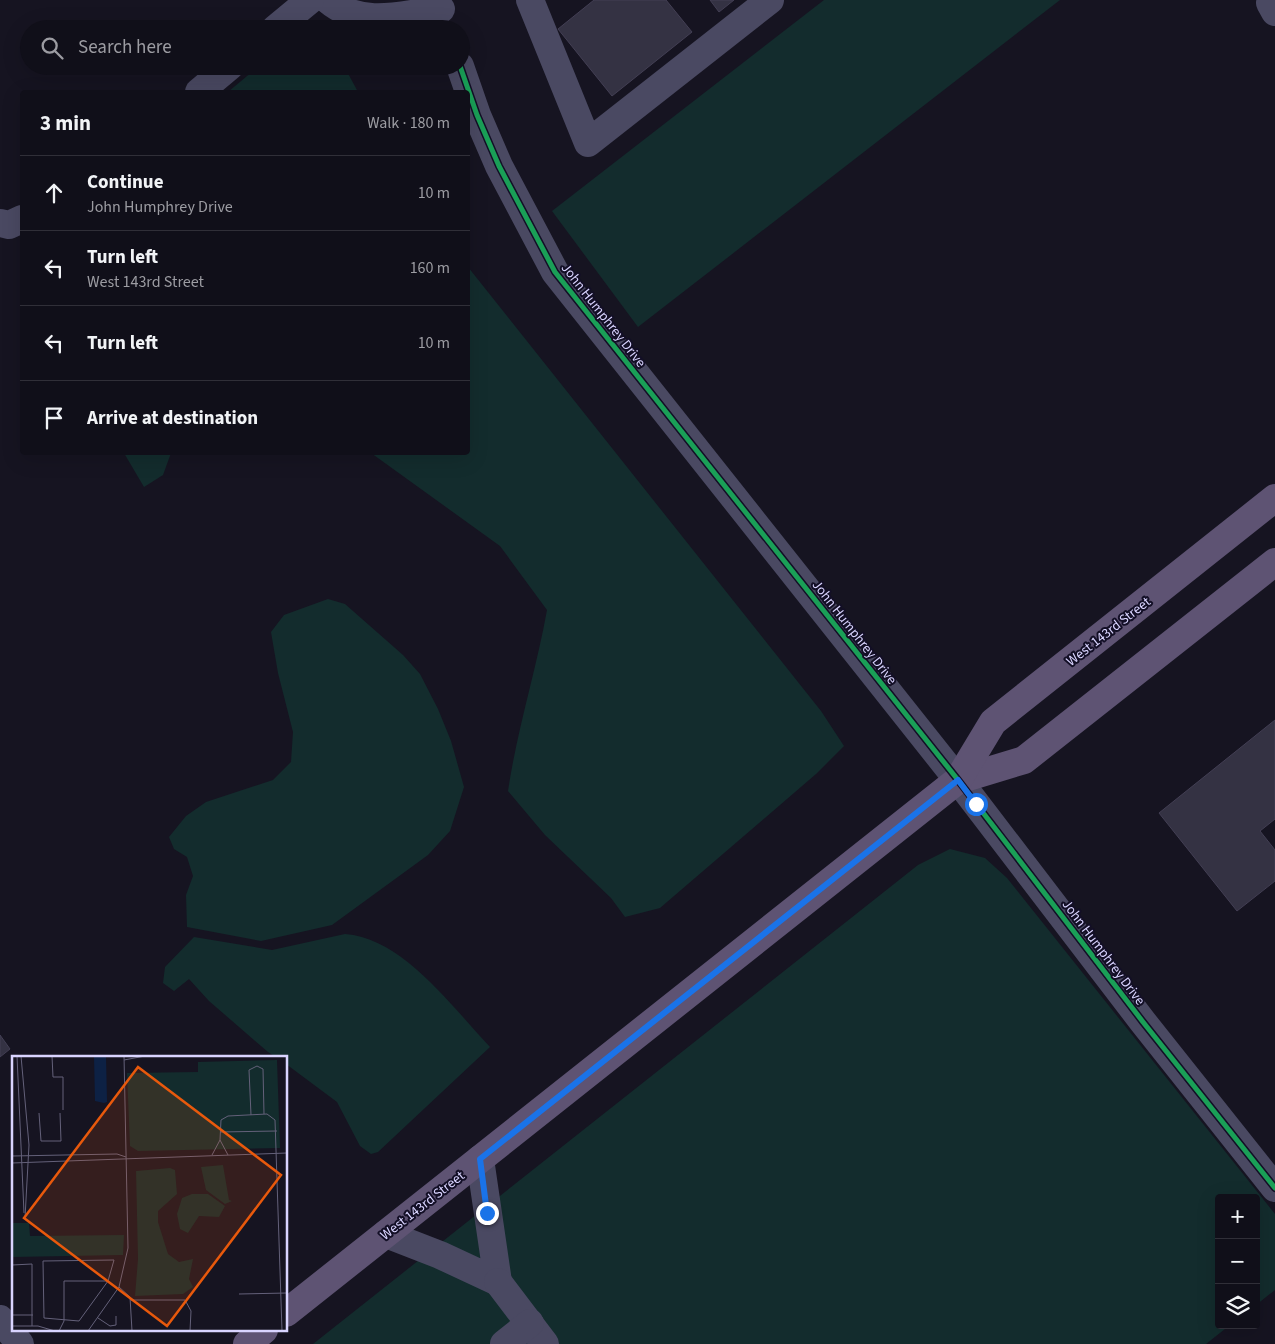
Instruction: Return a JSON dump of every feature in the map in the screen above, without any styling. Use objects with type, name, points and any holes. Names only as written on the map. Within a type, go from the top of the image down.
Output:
[{"type":"main road","name":"West 143rd Street","points":[[288,1311],[958,780],[993,722],[1275,498]]},
{"type":"main road","name":"West 143rd Street","points":[[958,780],[1024,760],[1275,562]]},
{"type":"main road","points":[[247,1344],[262,1332]]},
{"type":"street","points":[[286,20],[310,0]]},
{"type":"street","points":[[328,0],[350,13],[375,19],[442,13]]},
{"type":"street","points":[[531,1],[588,142],[770,0]]},
{"type":"street","points":[[201,90],[219,75]]},
{"type":"street","name":"John Humphrey Drive","points":[[463,75],[468,90]]},
{"type":"street","name":"John Humphrey Drive","points":[[470,95],[499,166],[555,272],[958,780],[1143,1022],[1275,1188]]},
{"type":"street","points":[[0,223],[9,225],[20,220]]},
{"type":"street","points":[[480,1159],[498,1282]]},
{"type":"street","points":[[386,1234],[440,1255],[498,1282],[538,1334],[504,1344]]},
{"type":"street","points":[[0,1319],[20,1344]]},
{"type":"green space","points":[[824,0],[1060,0],[638,327],[552,211]]},
{"type":"green space","points":[[248,75],[349,75],[357,90],[230,90]]},
{"type":"green space","points":[[470,270],[821,711],[844,746],[816,774],[660,908],[625,917],[611,898],[545,835],[508,791],[516,746],[547,610],[500,546],[374,455],[470,455]]},
{"type":"green space","points":[[125,455],[170,455],[163,475],[144,487]]},
{"type":"green space","points":[[328,599],[345,604],[403,655],[420,674],[438,709],[451,741],[464,787],[450,831],[428,855],[332,925],[261,941],[187,927],[186,895],[193,876],[187,857],[174,849],[169,837],[186,816],[206,802],[273,780],[291,762],[293,732],[278,673],[271,632],[284,615]]},
{"type":"green space","points":[[950,849],[985,858],[1007,878],[1259,1194],[1215,1194],[1215,1329],[1225,1329],[1206,1344],[313,1344],[918,865]]},
{"type":"green space","points":[[345,934],[366,938],[387,948],[425,977],[490,1047],[378,1152],[371,1154],[360,1146],[337,1102],[288,1065],[288,1056],[274,1056],[268,1052],[209,1001],[189,979],[174,991],[163,983],[165,967],[194,937],[272,950]]},
{"type":"green space","points":[[1260,1195],[1275,1214],[1275,1290],[1260,1302]]},
{"type":"building","points":[[594,0],[666,0],[692,32],[612,96],[558,29]]},
{"type":"building","points":[[710,0],[734,0],[719,12]]},
{"type":"building","points":[[1275,720],[1275,819],[1260,831],[1275,850],[1275,881],[1237,911],[1159,813]]},
{"type":"building","points":[[0,1035],[10,1049],[0,1057]]},
{"type":"cycle path","points":[[463,75],[468,90]]},
{"type":"cycle path","points":[[470,95],[499,166],[555,272],[958,780],[1143,1022],[1275,1188]]},
{"type":"route","points":[[487,1213],[480,1159],[958,780],[976,804]]}]
